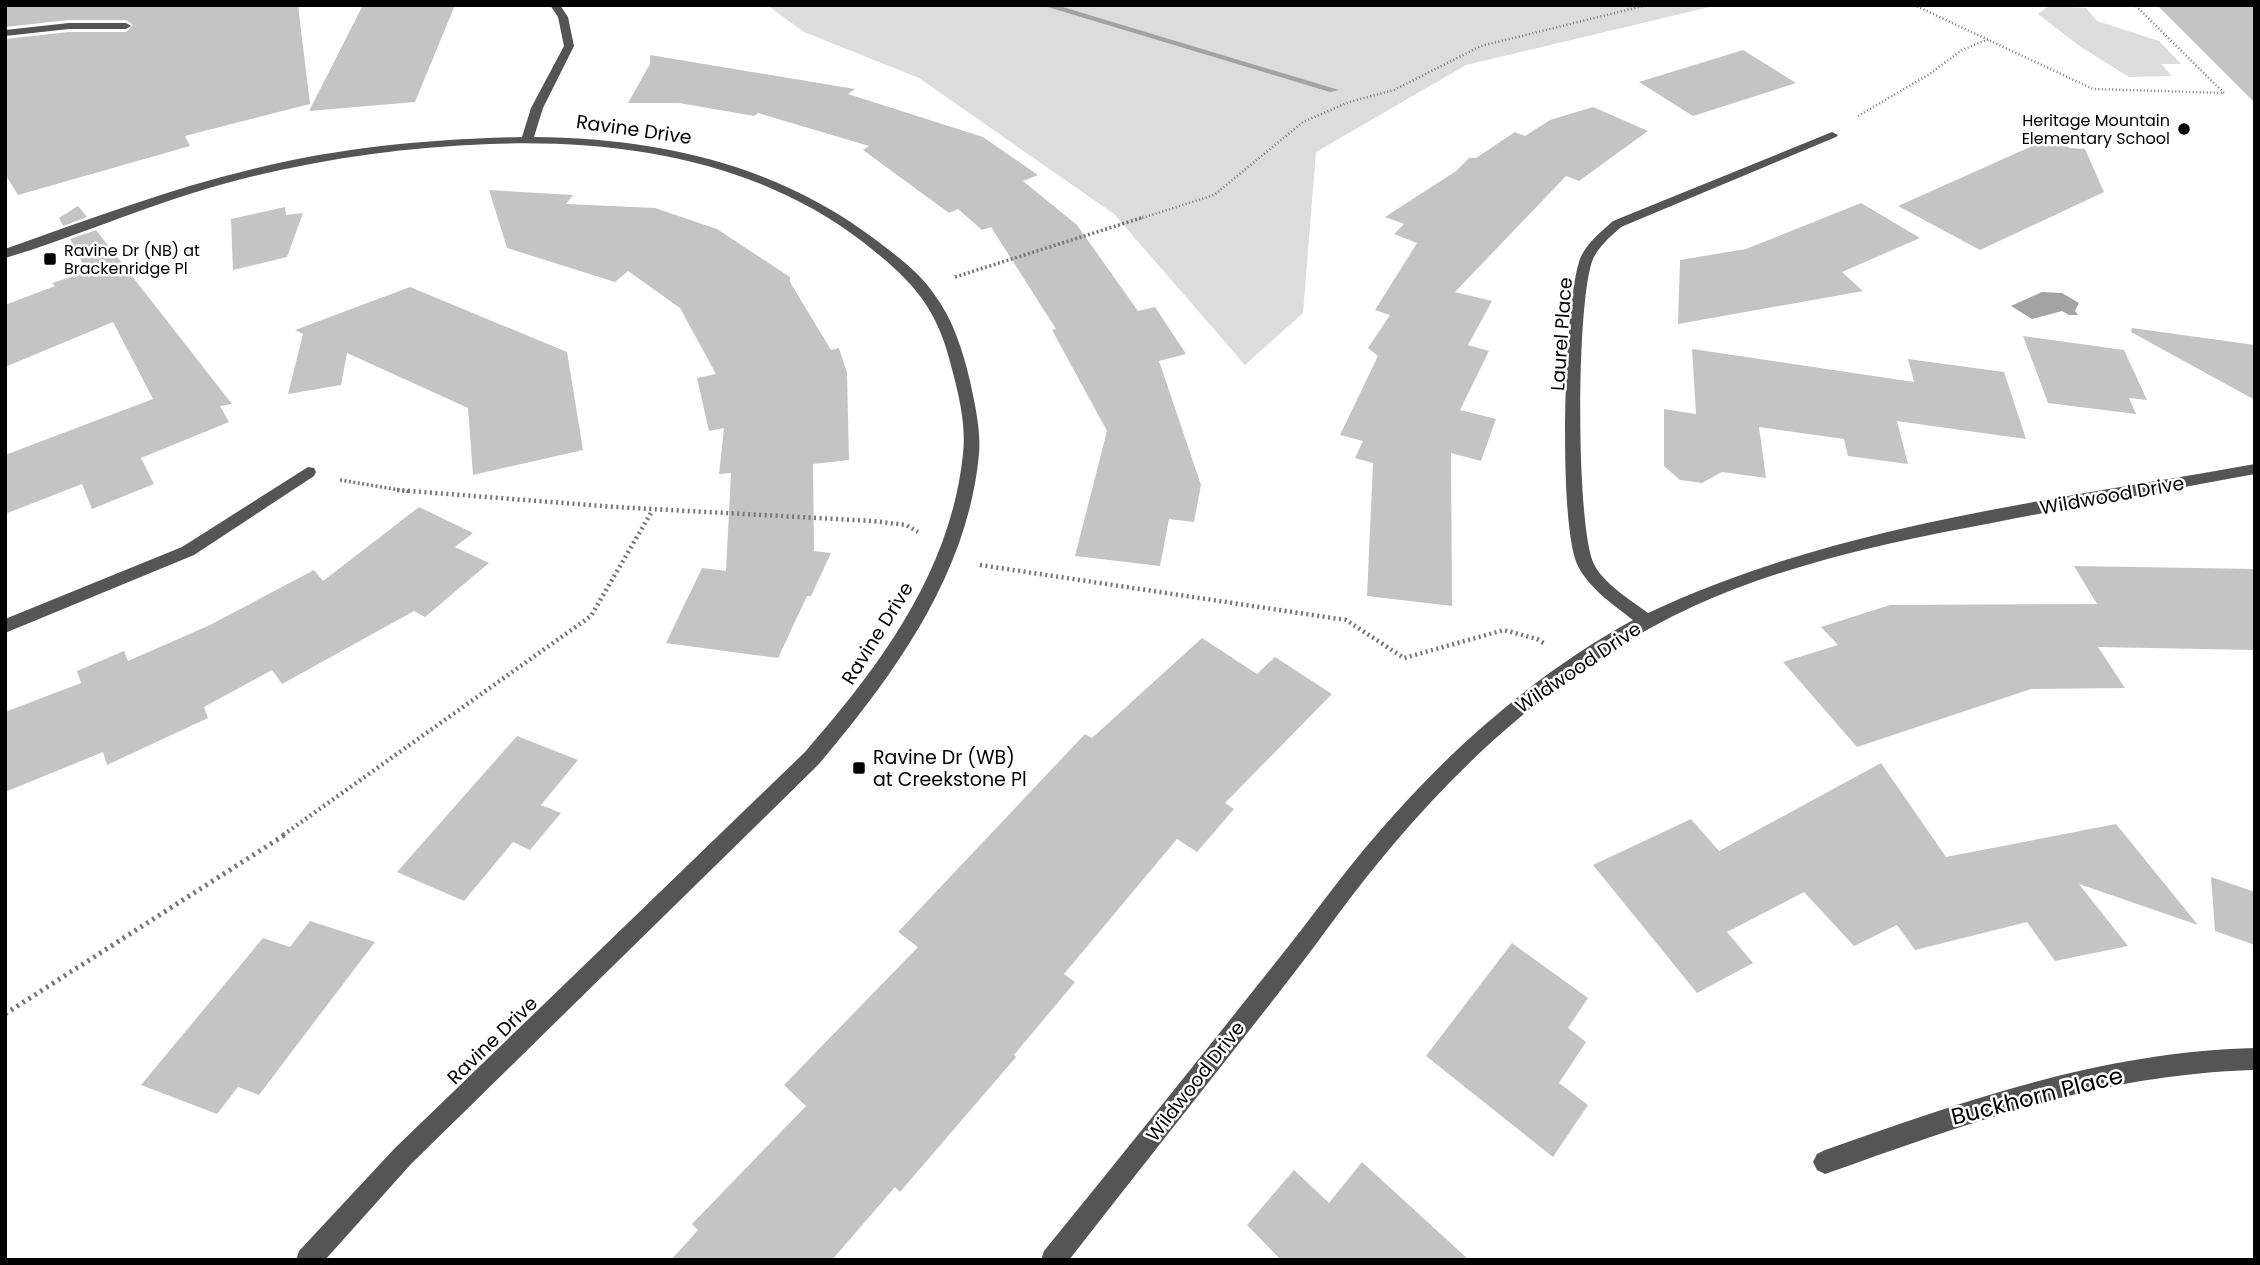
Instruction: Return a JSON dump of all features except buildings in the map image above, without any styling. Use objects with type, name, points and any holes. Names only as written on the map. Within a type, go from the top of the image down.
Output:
[{"type":"street","points":[[527,140],[537,108],[569,46],[563,17],[555,5]]},
{"type":"street","points":[[5,33],[69,26],[126,26]]},
{"type":"street","name":"Laurel Place","points":[[1647,622],[1585,565],[1578,543],[1574,503],[1577,315],[1586,261],[1601,238],[1617,225],[1832,135]]},
{"type":"street","name":"Ravine Drive","points":[[5,254],[138,207],[255,173],[380,151],[475,141],[527,140],[624,145],[730,168],[772,182],[812,201],[869,239],[912,276],[934,304],[954,348],[970,412],[971,454],[964,498],[942,562],[920,610],[879,675],[847,718],[812,758],[403,1156],[308,1260]]},
{"type":"street","name":"Wildwood Drive","points":[[1053,1260],[1385,839],[1449,770],[1515,708],[1575,664],[1647,622],[1734,583],[1865,544],[2255,468]]},
{"type":"street","points":[[5,626],[188,551],[308,472]]},
{"type":"street","name":"Buckhorn Place","points":[[1825,1162],[1965,1112],[2102,1077],[2177,1063],[2255,1059]]},
{"type":"path","points":[[954,277],[1214,195],[1303,122],[1349,102],[1394,90],[1481,46],[1647,5]]},
{"type":"path","points":[[1914,5],[2093,89],[2224,93],[2134,5]]},
{"type":"path","points":[[1858,116],[1928,75],[1962,50],[1989,38]]},
{"type":"path","points":[[308,472],[383,490],[652,511],[906,525]]},
{"type":"path","points":[[5,1014],[290,831],[591,616],[652,511]]},
{"type":"path","points":[[989,568],[1346,620],[1404,657],[1504,630],[1538,639],[1575,664]]},
{"type":"shaded area","points":[[767,5],[1718,5],[1466,65],[1316,152],[1303,313],[1245,365],[1114,214],[919,78],[804,32]]},
{"type":"shaded area","points":[[2049,6],[2086,8],[2097,21],[2159,41],[2181,64],[2161,64],[2172,76],[2129,77],[2078,45],[2038,14]]},
{"type":"shaded area","points":[[2042,292],[2062,293],[2079,303],[2075,311],[2078,315],[2069,315],[2062,311],[2032,319],[2011,306]]},
{"type":"waterway","points":[[1045,5],[1334,90]]},
{"type":"place","name":"Heritage Mountain Elementary School","points":[[2184,129]]},
{"type":"place","name":"Ravine Dr (NB) at Brackenridge Pl","points":[[50,259]]},
{"type":"place","name":"Ravine Dr (WB) at Creekstone Pl","points":[[859,768]]}]
